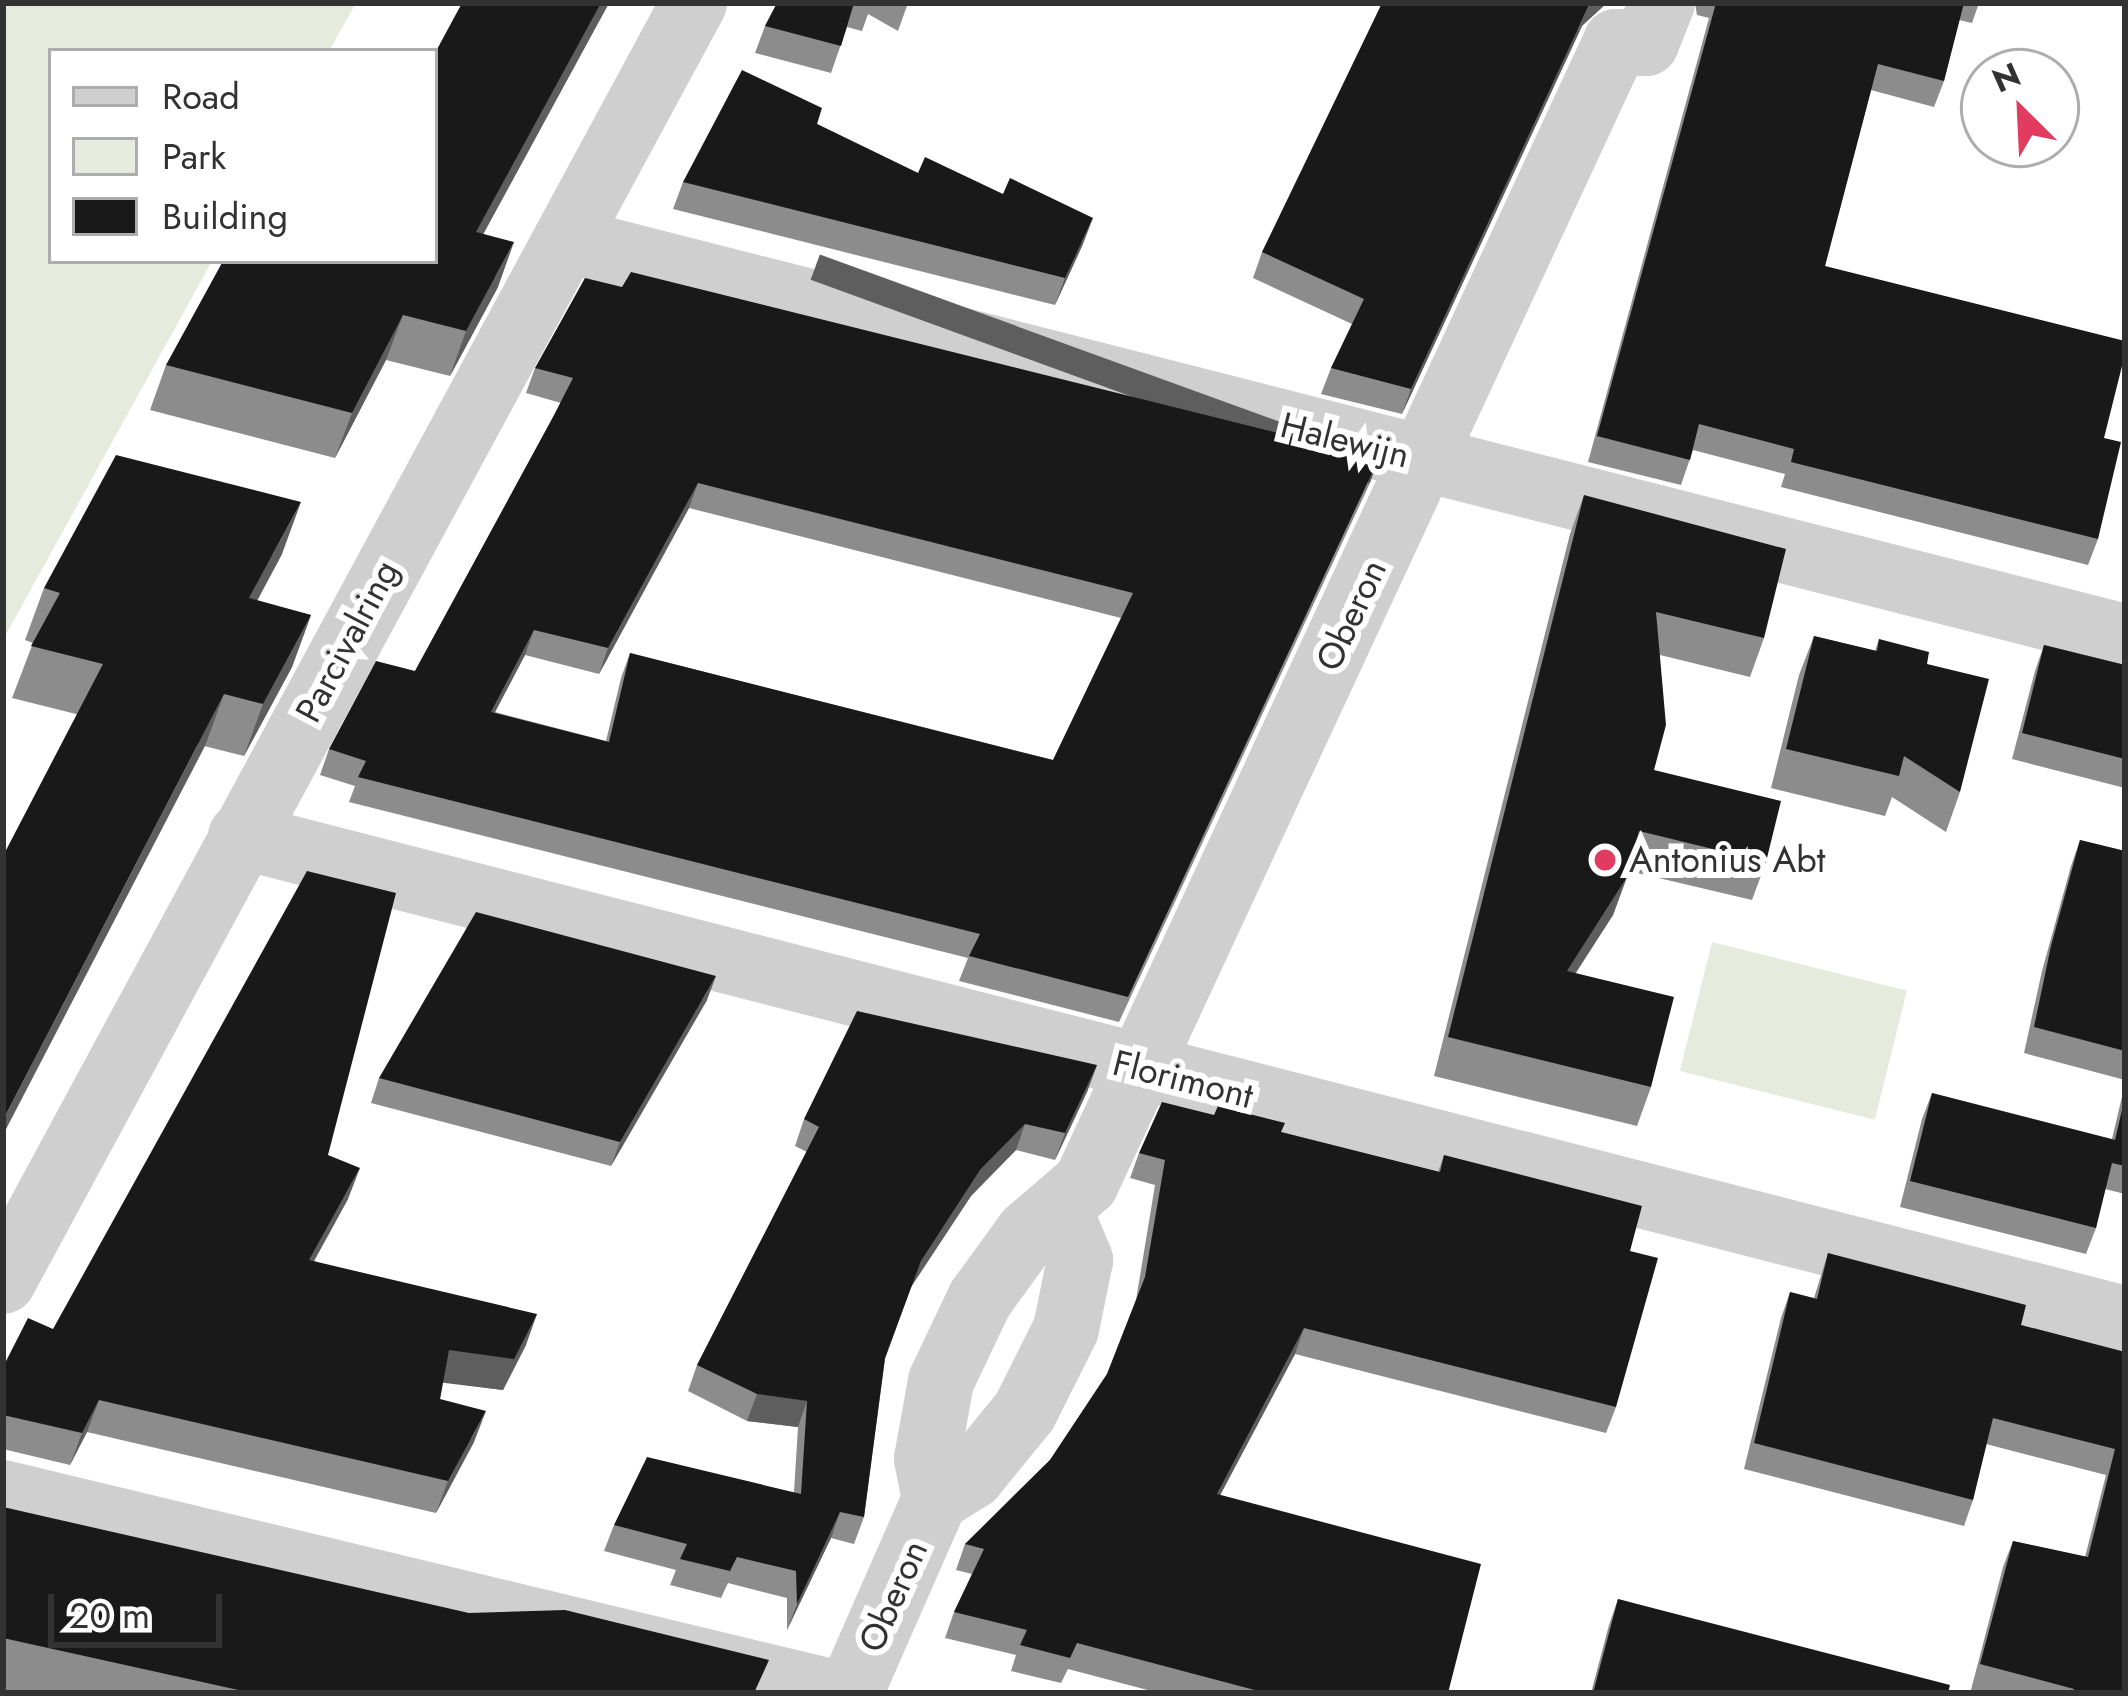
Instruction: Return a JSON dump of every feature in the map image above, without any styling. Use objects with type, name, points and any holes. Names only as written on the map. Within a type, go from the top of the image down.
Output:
[{"type":"street","name":"Parcivalring","points":[[3,1281],[694,3]]},
{"type":"street","name":"Oberon","points":[[935,1499],[927,1459],[941,1381],[980,1299],[1028,1233],[1086,1183],[1121,1064],[1409,457],[1616,42],[1646,43],[1662,3]]},
{"type":"street","name":"Halewijn","points":[[566,239],[2125,638]]},
{"type":"street","name":"Florimont","points":[[242,836],[2125,1318]]},
{"type":"street","name":"Oberon","points":[[850,1693],[935,1499],[972,1476],[1025,1412],[1066,1329],[1080,1260],[1067,1228],[1028,1233]]},
{"type":"street","points":[[3,1493],[835,1693]]},
{"type":"green space","points":[[3,3],[356,3],[331,48],[48,48],[48,264],[210,264],[3,640]]},
{"type":"green space","points":[[1712,942],[1907,991],[1875,1120],[1680,1071]]},
{"type":"building","points":[[462,3],[601,3],[476,232],[514,242],[466,331],[403,315],[352,413],[166,365],[221,264],[438,264],[438,48]]},
{"type":"building","points":[[777,3],[854,3],[841,46],[765,26]]},
{"type":"building","points":[[1382,3],[1590,3],[1411,389],[1331,368],[1364,299],[1262,252]]},
{"type":"building","points":[[1716,3],[1964,3],[1944,81],[1878,64],[1825,266],[2125,341],[2104,438],[2121,442],[2098,539],[1791,462],[1794,449],[1699,424],[1690,460],[1597,436]]},
{"type":"building","points":[[742,70],[822,108],[817,124],[918,173],[925,157],[1003,194],[1010,178],[1093,218],[1065,278],[683,182]]},
{"type":"building","points":[[631,272],[1379,458],[1128,997],[969,956],[980,934],[358,777],[366,761],[329,749],[376,661],[415,671],[573,378],[535,368],[585,278],[622,287]],"holes":[[[698,483],[1133,593],[1053,760],[630,653],[609,742],[491,712],[534,630],[608,648]]]},
{"type":"building","points":[[116,455],[301,502],[249,598],[311,615],[263,704],[224,694],[3,1120],[3,856],[103,664],[31,646],[60,593],[44,588]]},
{"type":"building","name":"Antonius Abt","points":[[1584,495],[1786,549],[1764,638],[1656,612],[1666,725],[1654,770],[1781,801],[1766,862],[1639,831],[1627,877],[1567,971],[1674,997],[1651,1087],[1448,1037]]},
{"type":"building","points":[[1814,636],[1877,651],[1879,639],[1929,652],[1927,664],[1989,679],[1960,792],[1904,756],[1899,776],[1786,749]]},
{"type":"building","points":[[2044,645],[2125,665],[2125,759],[2022,733]]},
{"type":"building","points":[[2080,840],[2125,851],[2125,1051],[2034,1027]]},
{"type":"building","points":[[307,871],[396,893],[328,1155],[360,1168],[309,1260],[537,1314],[514,1359],[449,1350],[440,1399],[486,1411],[448,1481],[99,1400],[82,1433],[3,1415],[3,1367],[28,1318],[53,1329]]},
{"type":"building","points":[[476,912],[716,976],[620,1142],[379,1078]]},
{"type":"building","points":[[857,1011],[1097,1065],[1065,1133],[1025,1124],[980,1170],[921,1261],[885,1358],[864,1517],[840,1512],[797,1604],[796,1571],[737,1557],[730,1571],[680,1559],[687,1544],[614,1525],[647,1457],[801,1494],[807,1401],[757,1394],[697,1365],[819,1127],[804,1119]]},
{"type":"building","points":[[1932,1093],[2115,1140],[2125,1097],[2125,1166],[2112,1163],[2096,1228],[1910,1181]]},
{"type":"building","points":[[1162,1102],[1214,1115],[1218,1106],[1285,1123],[1281,1132],[1440,1172],[1444,1155],[1642,1206],[1630,1251],[1658,1258],[1616,1407],[1304,1328],[1217,1494],[1481,1564],[1448,1693],[1266,1693],[1077,1643],[1070,1658],[1020,1645],[1027,1630],[954,1612],[984,1549],[965,1544],[1050,1460],[1107,1374],[1145,1277],[1165,1160],[1139,1153]]},
{"type":"building","points":[[1828,1253],[2026,1305],[2021,1325],[2125,1352],[2125,1693],[2073,1693],[2074,1689],[1980,1664],[2013,1541],[2088,1557],[2115,1449],[1993,1418],[1973,1500],[1754,1443],[1790,1292],[1817,1299]]},
{"type":"building","points":[[3,1507],[469,1613],[565,1610],[769,1660],[754,1693],[252,1693],[3,1638]]},
{"type":"building","points":[[1618,1599],[1950,1685],[1948,1693],[1593,1693]]},
{"type":"place","name":"Antonius Abt","points":[[1605,860]]}]
